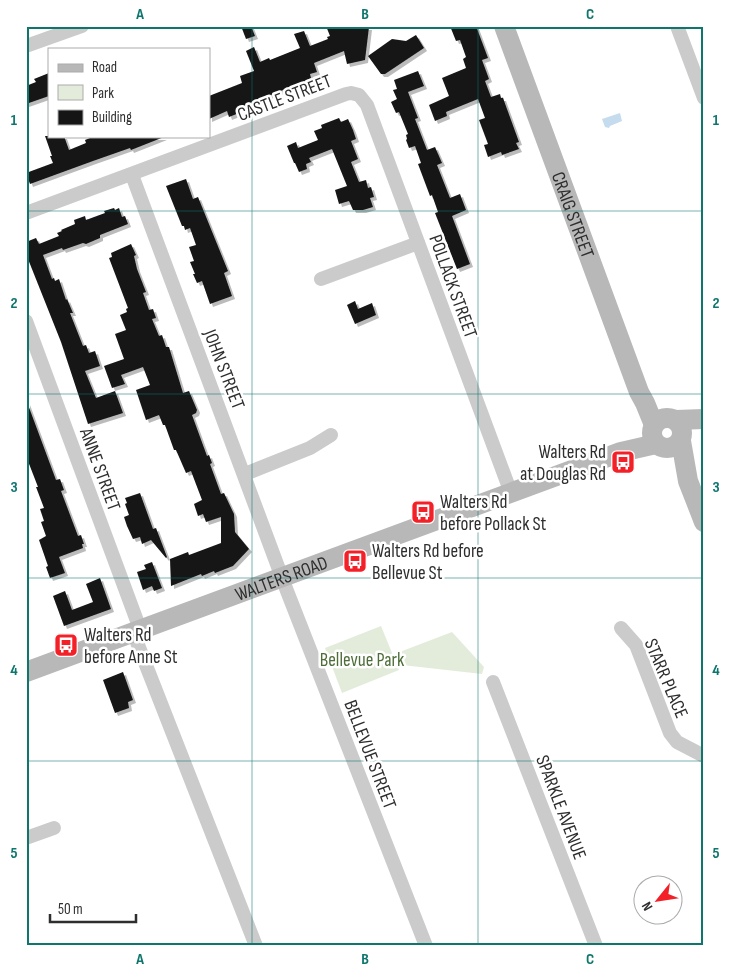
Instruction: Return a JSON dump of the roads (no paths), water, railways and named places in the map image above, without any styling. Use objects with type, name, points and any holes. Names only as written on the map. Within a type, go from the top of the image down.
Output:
[{"type":"main road","name":"CRAIG STREET","points":[[504,26],[639,392],[667,433],[704,522]]},
{"type":"main road","name":"WALTERS ROAD","points":[[26,672],[621,452],[704,419]]},
{"type":"main road","name":"WALTERS ROAD","points":[[667,433],[704,423]]},
{"type":"street","points":[[26,46],[82,26]]},
{"type":"street","points":[[677,26],[704,98]]},
{"type":"street","name":"CASTLE STREET","points":[[26,213],[346,94],[359,95]]},
{"type":"street","name":"POLLACK STREET","points":[[359,95],[367,105],[511,493]]},
{"type":"street","name":"JOHN STREET","points":[[132,175],[282,576]]},
{"type":"street","points":[[321,279],[418,243]]},
{"type":"street","name":"ANNE STREET","points":[[26,321],[136,631]]},
{"type":"street","points":[[245,474],[310,448],[330,435]]},
{"type":"street","name":"BELLEVUE STREET","points":[[282,576],[426,946]]},
{"type":"street","name":"STARR PLACE","points":[[621,628],[636,645],[670,732],[677,742],[704,756]]},
{"type":"street","points":[[136,631],[256,946]]},
{"type":"street","name":"SPARKLE AVENUE","points":[[493,682],[596,946]]},
{"type":"street","points":[[26,838],[54,828]]},
{"type":"water","points":[[620,113],[622,121],[609,128],[605,127],[602,119]]},
{"type":"place","name":"Walters Rd at Douglas Rd","points":[[623,462]]},
{"type":"place","name":"Walters Rd before Pollack St","points":[[423,512]]},
{"type":"place","name":"Walters Rd before Bellevue St","points":[[355,561]]},
{"type":"place","name":"Walters Rd before Anne St","points":[[66,645]]},
{"type":"park label","name":"Bellevue Park","points":[[362,659]]}]
